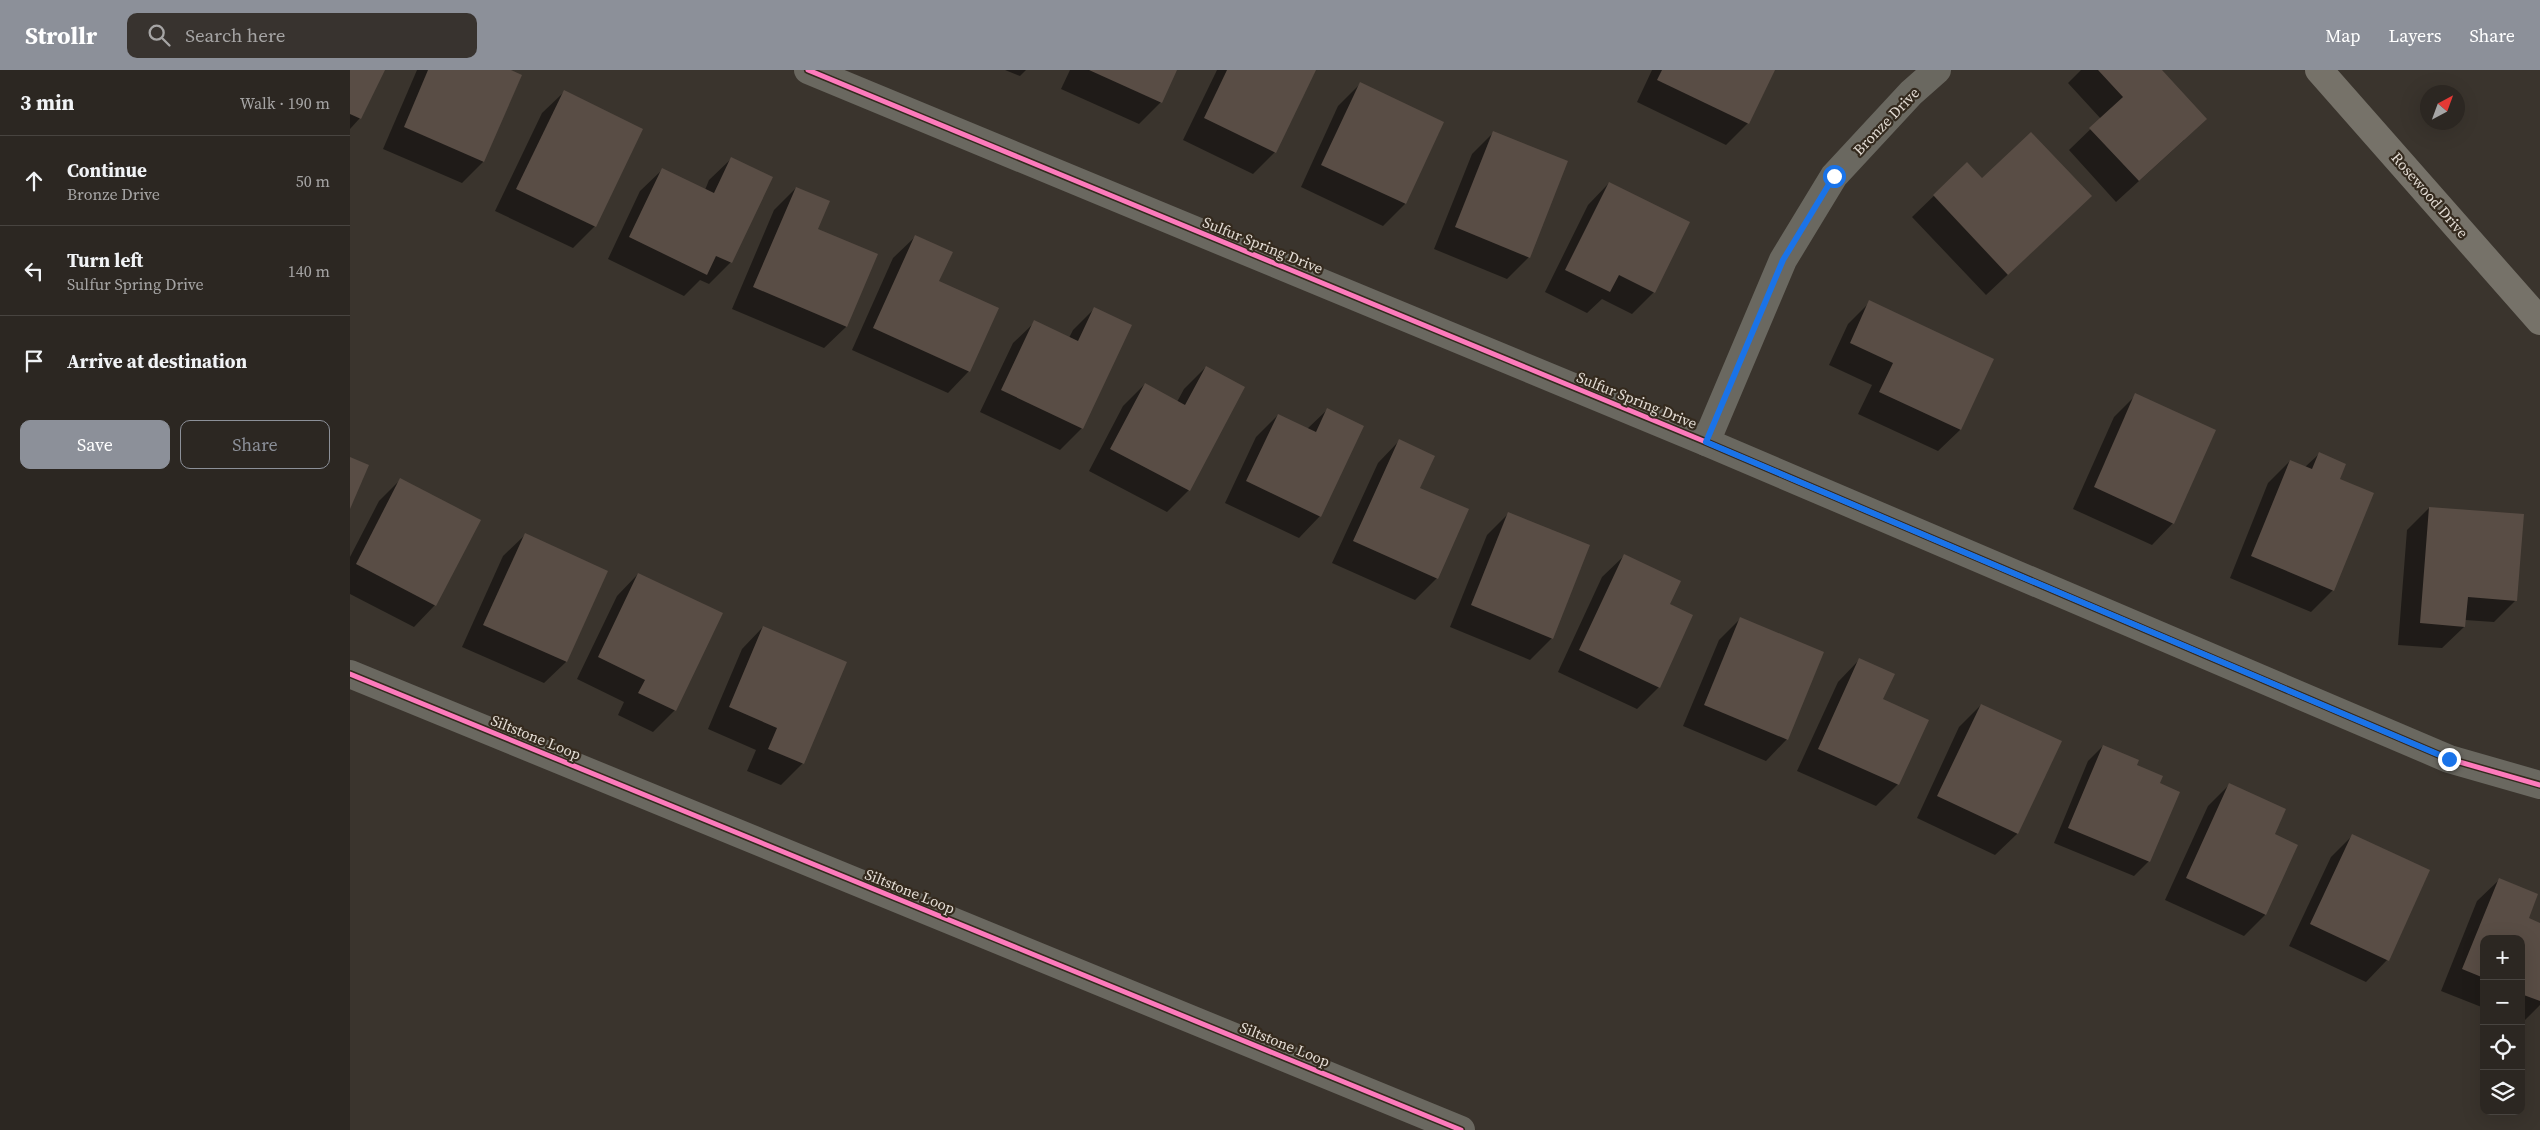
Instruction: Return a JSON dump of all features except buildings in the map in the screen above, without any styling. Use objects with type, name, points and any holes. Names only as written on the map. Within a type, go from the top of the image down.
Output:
[{"type":"street","name":"Sulfur Spring Drive","points":[[808,70],[1706,442],[2449,759],[2540,785]]},
{"type":"street","name":"Bronze Drive","points":[[1706,442],[1783,260],[1834,176],[1910,94],[1937,70]]},
{"type":"street","name":"Rosewood Drive","points":[[2319,70],[2540,321]]},
{"type":"street","name":"Siltstone Loop","points":[[350,674],[1461,1130]]},
{"type":"cycle path","points":[[808,70],[1706,442],[2449,759],[2540,785]]},
{"type":"cycle path","points":[[350,674],[1461,1130]]},
{"type":"route","points":[[1834,176],[1783,260],[1706,442],[2449,759]]}]
